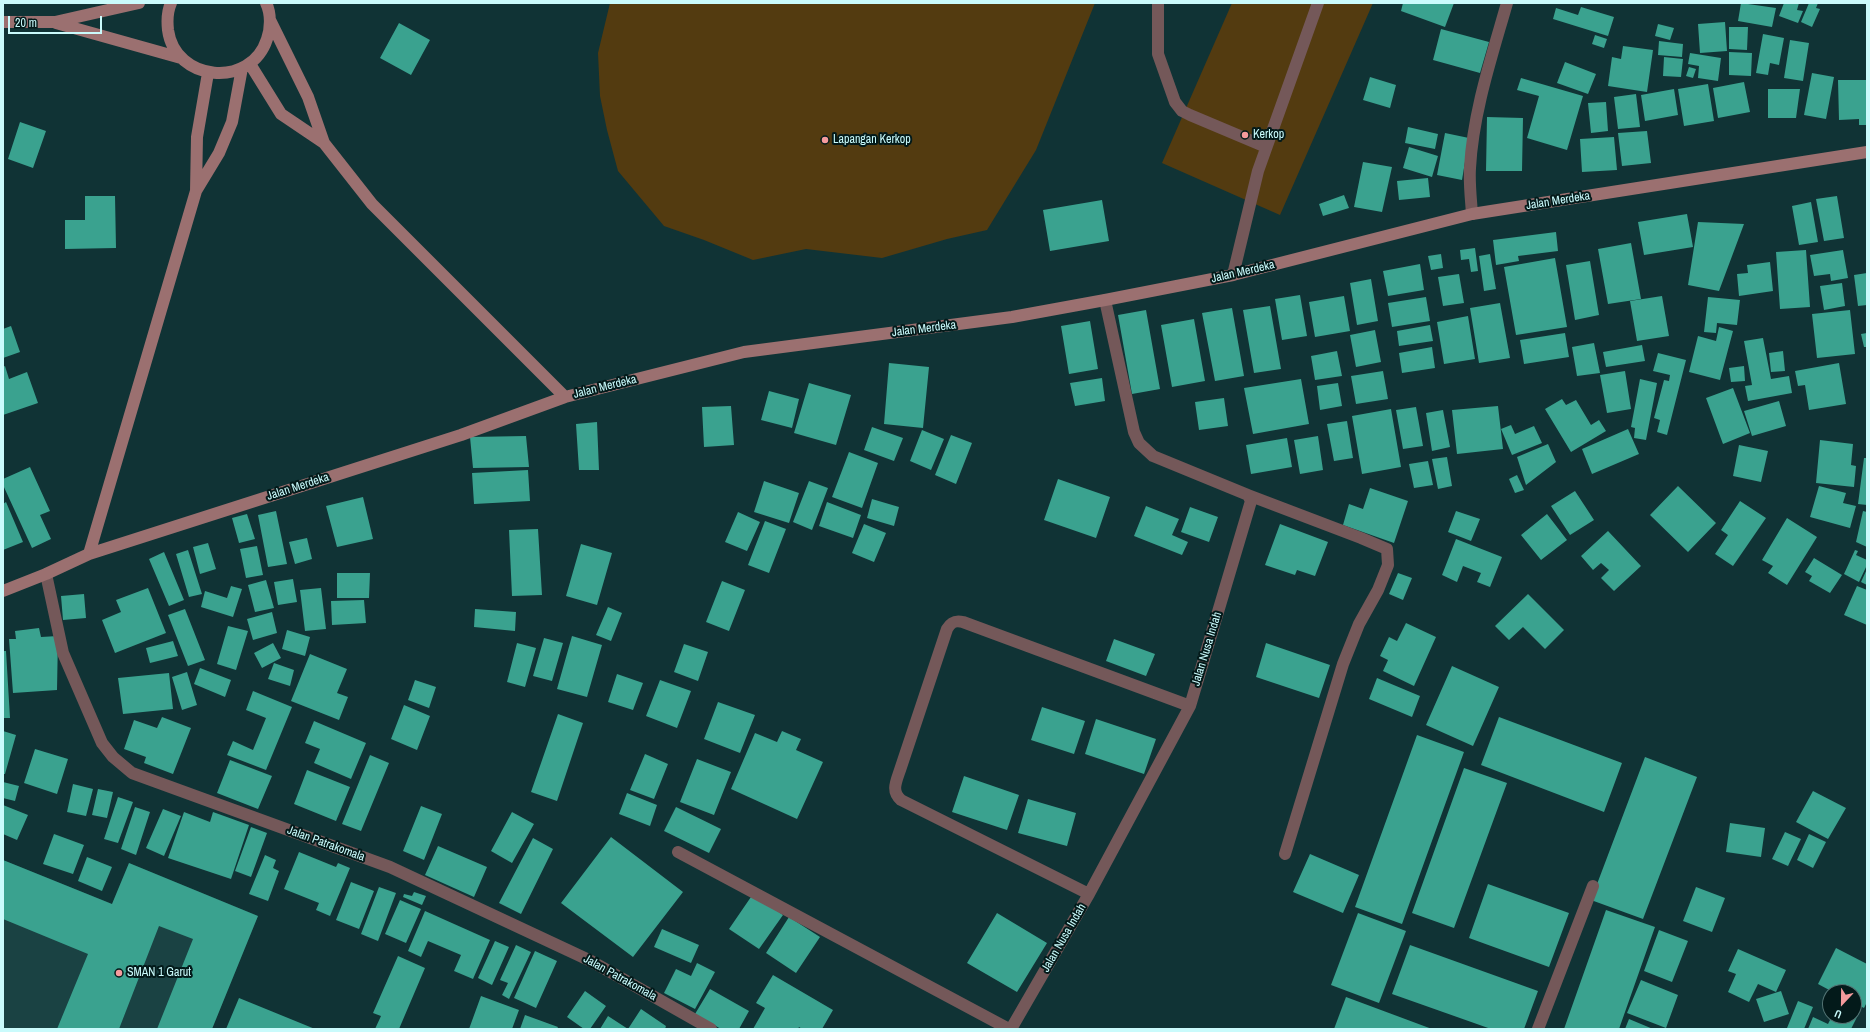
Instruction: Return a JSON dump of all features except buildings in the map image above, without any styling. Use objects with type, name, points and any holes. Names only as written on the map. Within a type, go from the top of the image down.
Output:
[{"type":"street","points":[[3,22],[55,22],[139,3]]},
{"type":"street","points":[[171,3],[166,20],[172,47],[181,58],[198,70],[208,73],[225,74],[246,66],[259,55],[265,45],[269,32],[270,20],[267,4]]},
{"type":"street","points":[[1158,3],[1158,54],[1175,102],[1182,111],[1190,115],[1266,147]]},
{"type":"street","points":[[1233,276],[1258,171],[1318,3]]},
{"type":"street","points":[[1472,214],[1470,169],[1473,136],[1491,60],[1508,3]]},
{"type":"street","points":[[270,20],[308,97],[324,143]]},
{"type":"street","points":[[55,22],[181,58]]},
{"type":"street","points":[[246,66],[281,114],[324,143],[372,204],[565,397]]},
{"type":"street","points":[[89,554],[196,191],[219,153],[232,122],[246,66]]},
{"type":"street","points":[[196,191],[197,137],[208,73]]},
{"type":"street","name":"Jalan Merdeka","points":[[3,591],[46,574],[89,554],[460,435],[565,397],[744,352],[1012,317],[1233,276],[1472,214],[1867,152]]},
{"type":"street","points":[[1105,300],[1134,432],[1139,443],[1153,456],[1387,549],[1388,565],[1378,590],[1359,624],[1343,664],[1285,854]]},
{"type":"street","name":"Jalan Nusa Indah","points":[[1010,1029],[1089,894],[1190,706],[1250,505],[1251,501],[1248,495]]},
{"type":"street","name":"Jalan Patrakomala","points":[[46,574],[63,653],[102,743],[113,757],[132,773],[390,867],[591,962],[711,1029]]},
{"type":"street","points":[[1089,894],[908,803],[896,795],[894,790],[900,770],[950,623],[956,621],[963,622],[1190,706]]},
{"type":"street","points":[[678,852],[1010,1029]]},
{"type":"street","points":[[1538,1029],[1593,886]]},
{"type":"shaded area","name":"Lapangan Kerkop","points":[[610,3],[1095,3],[1036,150],[987,230],[947,239],[882,258],[806,249],[753,260],[664,226],[618,171],[600,96],[598,53]]},
{"type":"shaded area","name":"Kerkop","points":[[1232,3],[1373,3],[1280,215],[1162,163]]},
{"type":"shaded area","name":"SMAN 1 Garut","points":[[3,860],[112,904],[129,863],[258,916],[212,1029],[3,1029]]},
{"type":"place","name":"Kerkop","points":[[1245,135]]},
{"type":"place","name":"Lapangan Kerkop","points":[[825,140]]},
{"type":"place","name":"SMAN 1 Garut","points":[[119,973]]}]
